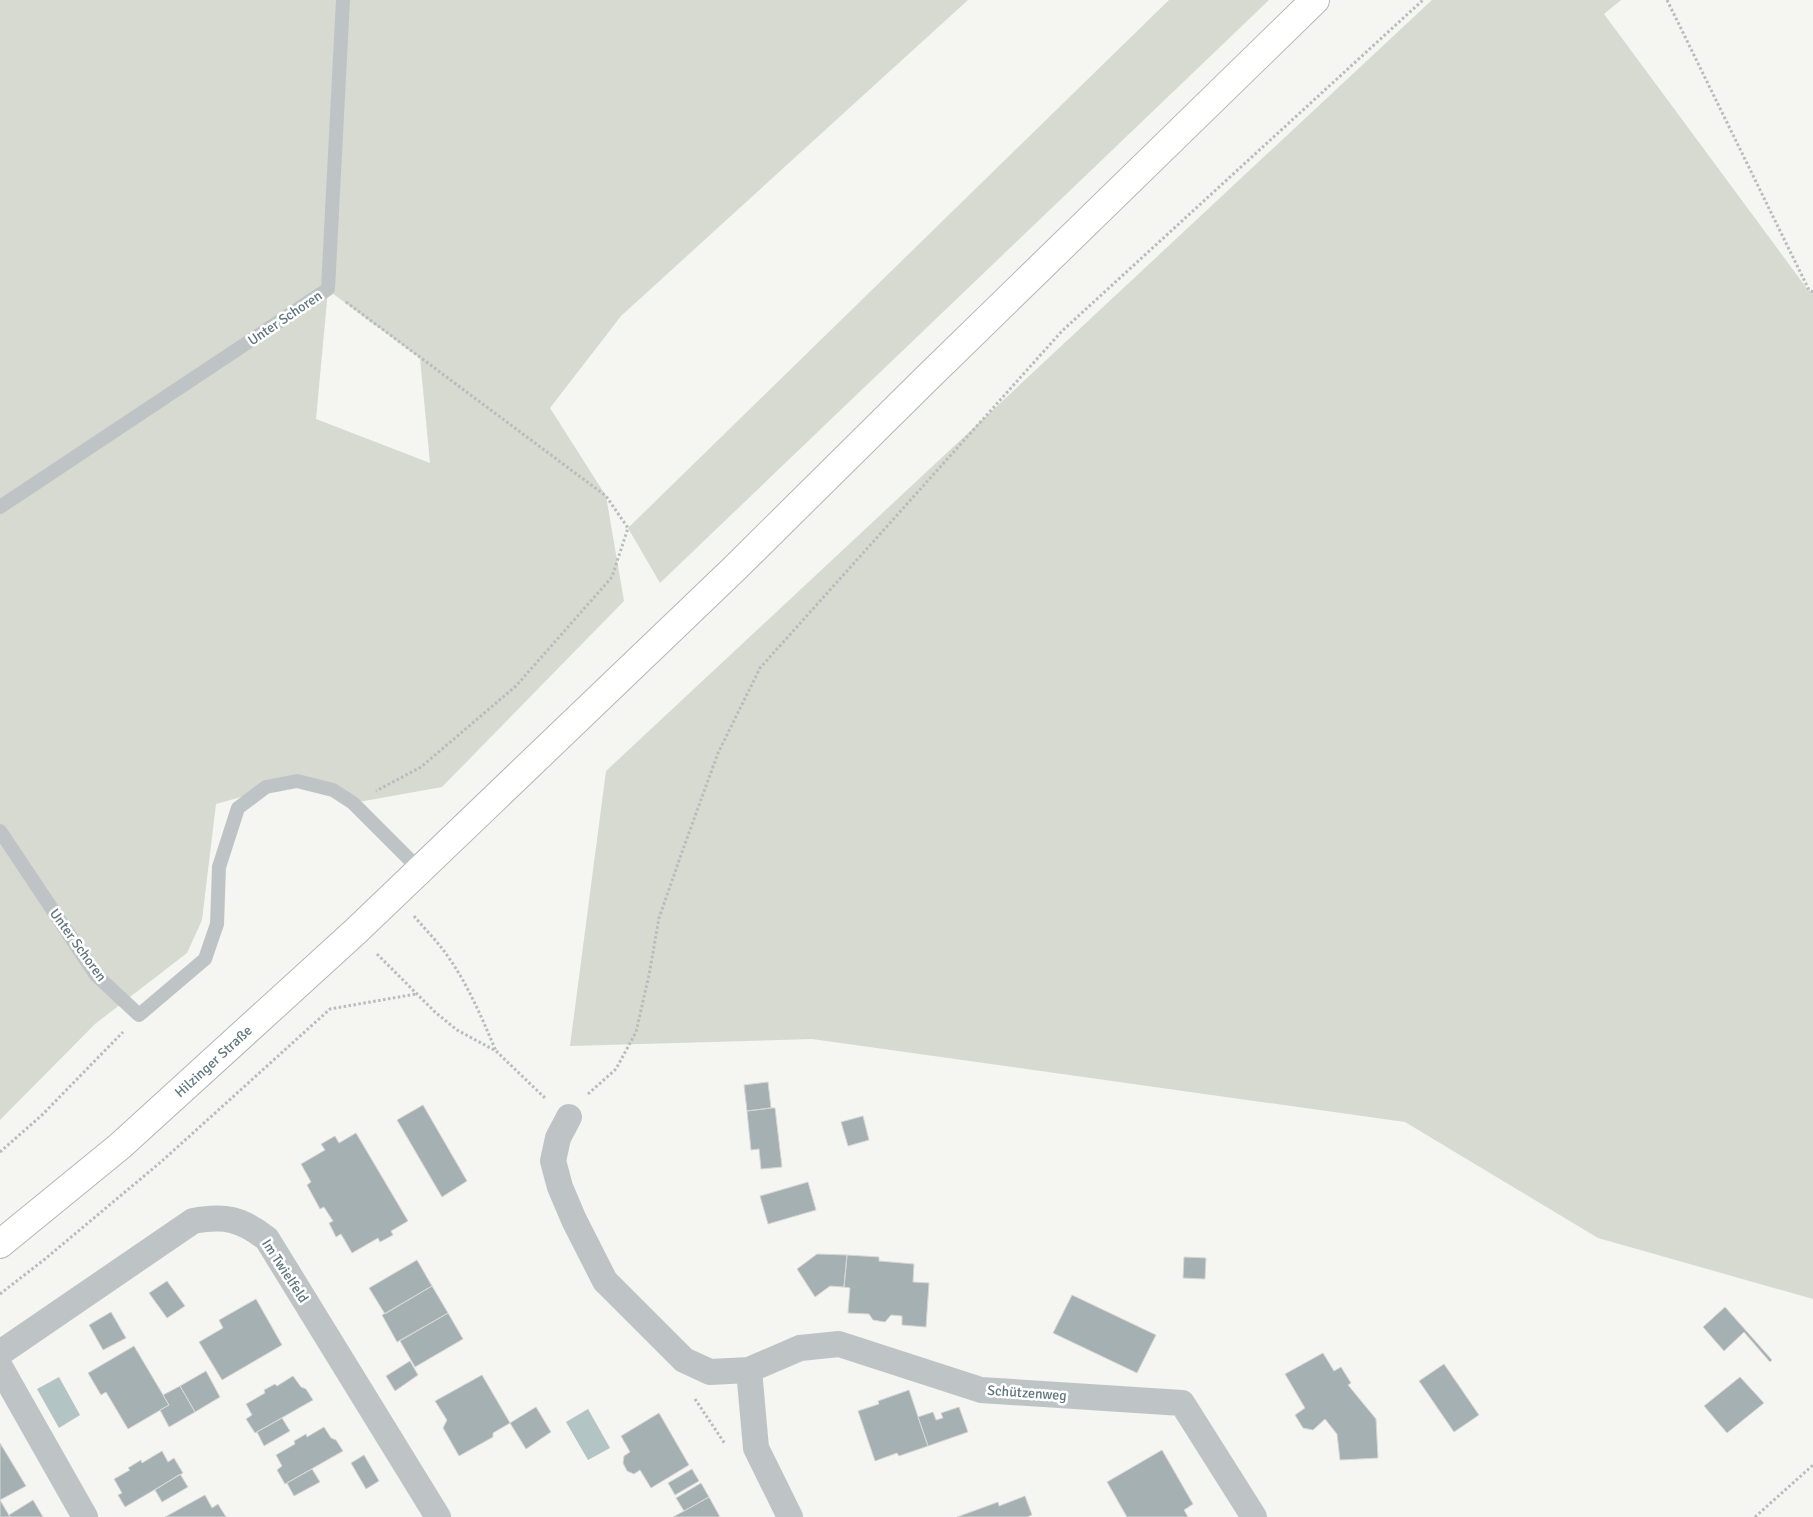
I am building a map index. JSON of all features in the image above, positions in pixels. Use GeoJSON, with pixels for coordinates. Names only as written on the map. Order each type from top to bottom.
{"type":"FeatureCollection","features":[{"type":"Feature","properties":{"kind":"main road","name":"Hilzinger Straße"},"geometry":{"type":"LineString","coordinates":[[0,1244],[120,1146],[356,931],[734,569],[947,358],[1315,0]]}},
{"type":"Feature","properties":{"kind":"street"},"geometry":{"type":"LineString","coordinates":[[568,1117],[558,1138],[553,1161],[560,1186],[574,1220],[605,1281],[684,1360],[710,1372],[749,1370],[756,1448],[790,1517]]}},
{"type":"Feature","properties":{"kind":"street","name":"Im Twielfeld"},"geometry":{"type":"LineString","coordinates":[[0,1353],[193,1221],[214,1217],[233,1220],[252,1227],[267,1239],[438,1517]]}},
{"type":"Feature","properties":{"kind":"street","name":"Schützenweg"},"geometry":{"type":"LineString","coordinates":[[749,1370],[800,1348],[839,1344],[981,1390],[1182,1403],[1254,1517]]}},
{"type":"Feature","properties":{"kind":"street"},"geometry":{"type":"LineString","coordinates":[[0,1367],[86,1517]]}},
{"type":"Feature","properties":{"kind":"lane","name":"Unter Schoren"},"geometry":{"type":"LineString","coordinates":[[0,507],[328,289],[343,0]]}},
{"type":"Feature","properties":{"kind":"lane"},"geometry":{"type":"LineString","coordinates":[[139,1015],[205,959],[217,924],[220,867],[238,808],[266,787],[297,781],[333,790],[353,803],[420,870]]}},
{"type":"Feature","properties":{"kind":"lane","name":"Unter Schoren"},"geometry":{"type":"LineString","coordinates":[[0,831],[96,975],[139,1015]]}},
{"type":"Feature","properties":{"kind":"path"},"geometry":{"type":"LineString","coordinates":[[356,931],[416,994],[457,1030],[496,1051],[531,1086],[568,1117],[589,1093],[616,1069],[636,1032],[659,918],[718,753],[760,668],[1062,331],[1423,0]]}},
{"type":"Feature","properties":{"kind":"path"},"geometry":{"type":"LineString","coordinates":[[1667,0],[1808,290],[1813,292]]}},
{"type":"Feature","properties":{"kind":"path"},"geometry":{"type":"LineString","coordinates":[[328,289],[606,496],[628,528],[612,577],[516,686],[422,767],[353,803]]}},
{"type":"Feature","properties":{"kind":"path"},"geometry":{"type":"LineString","coordinates":[[395,894],[444,951],[478,1008],[496,1051]]}},
{"type":"Feature","properties":{"kind":"path"},"geometry":{"type":"LineString","coordinates":[[0,1294],[45,1259],[162,1161],[330,1009],[416,994]]}},
{"type":"Feature","properties":{"kind":"path"},"geometry":{"type":"LineString","coordinates":[[0,1152],[42,1115],[139,1015]]}},
{"type":"Feature","properties":{"kind":"path"},"geometry":{"type":"LineString","coordinates":[[684,1360],[683,1382],[728,1450]]}},
{"type":"Feature","properties":{"kind":"path"},"geometry":{"type":"LineString","coordinates":[[1755,1517],[1813,1465]]}},
{"type":"Feature","properties":{"kind":"shaded area"},"geometry":{"type":"Polygon","coordinates":[[[0,0],[968,0],[621,316],[550,408],[606,496],[624,601],[442,787],[353,803],[297,781],[216,804],[202,920],[187,953],[95,1024],[0,1120],[0,0]],[[328,290],[316,419],[430,463],[420,358],[328,290]]]}},
{"type":"Feature","properties":{"kind":"shaded area"},"geometry":{"type":"Polygon","coordinates":[[[1169,0],[1269,0],[660,583],[628,528],[1169,0]]]}},
{"type":"Feature","properties":{"kind":"shaded area"},"geometry":{"type":"Polygon","coordinates":[[[1432,0],[1621,0],[1604,14],[1808,290],[1813,292],[1813,1299],[1598,1238],[1405,1122],[812,1039],[570,1046],[606,771],[1432,0]]]}},
{"type":"Feature","properties":{"kind":"shaded area"},"geometry":{"type":"Polygon","coordinates":[[[59,1377],[80,1415],[59,1428],[37,1389],[59,1377]]]}},
{"type":"Feature","properties":{"kind":"shaded area"},"geometry":{"type":"Polygon","coordinates":[[[588,1409],[610,1448],[588,1460],[566,1422],[588,1409]]]}},
{"type":"Feature","properties":{"kind":"building"},"geometry":{"type":"Polygon","coordinates":[[[768,1082],[771,1108],[747,1111],[744,1085],[768,1082]]]}},
{"type":"Feature","properties":{"kind":"building"},"geometry":{"type":"Polygon","coordinates":[[[423,1105],[467,1181],[442,1197],[397,1120],[423,1105]]]}},
{"type":"Feature","properties":{"kind":"building"},"geometry":{"type":"Polygon","coordinates":[[[775,1108],[782,1167],[761,1169],[759,1149],[751,1150],[747,1111],[775,1108]]]}},
{"type":"Feature","properties":{"kind":"building"},"geometry":{"type":"Polygon","coordinates":[[[863,1116],[869,1140],[848,1146],[841,1122],[863,1116]]]}},
{"type":"Feature","properties":{"kind":"building"},"geometry":{"type":"Polygon","coordinates":[[[356,1133],[408,1221],[391,1231],[393,1235],[380,1242],[378,1238],[352,1253],[341,1234],[336,1237],[329,1223],[333,1221],[324,1207],[320,1209],[307,1185],[311,1182],[301,1164],[325,1150],[321,1144],[335,1136],[339,1143],[356,1133]]]}},
{"type":"Feature","properties":{"kind":"building"},"geometry":{"type":"Polygon","coordinates":[[[808,1182],[816,1210],[768,1224],[760,1196],[808,1182]]]}},
{"type":"Feature","properties":{"kind":"building"},"geometry":{"type":"Polygon","coordinates":[[[817,1254],[847,1255],[844,1287],[830,1286],[815,1297],[797,1269],[817,1254]]]}},
{"type":"Feature","properties":{"kind":"building"},"geometry":{"type":"Polygon","coordinates":[[[847,1255],[879,1257],[879,1261],[914,1264],[913,1282],[929,1283],[926,1327],[902,1325],[902,1316],[891,1315],[885,1322],[873,1320],[869,1314],[848,1313],[850,1288],[844,1287],[847,1255]]]}},
{"type":"Feature","properties":{"kind":"building"},"geometry":{"type":"Polygon","coordinates":[[[1184,1257],[1206,1258],[1205,1279],[1183,1278],[1184,1257]]]}},
{"type":"Feature","properties":{"kind":"building"},"geometry":{"type":"Polygon","coordinates":[[[417,1260],[432,1286],[385,1314],[369,1288],[417,1260]]]}},
{"type":"Feature","properties":{"kind":"building"},"geometry":{"type":"Polygon","coordinates":[[[167,1281],[185,1306],[167,1318],[149,1293],[167,1281]]]}},
{"type":"Feature","properties":{"kind":"building"},"geometry":{"type":"Polygon","coordinates":[[[432,1286],[448,1313],[397,1342],[382,1315],[432,1286]]]}},
{"type":"Feature","properties":{"kind":"building"},"geometry":{"type":"Polygon","coordinates":[[[1072,1295],[1156,1335],[1137,1373],[1053,1333],[1072,1295]]]}},
{"type":"Feature","properties":{"kind":"building"},"geometry":{"type":"Polygon","coordinates":[[[256,1299],[282,1345],[222,1380],[199,1342],[223,1328],[219,1320],[256,1299]]]}},
{"type":"Feature","properties":{"kind":"building"},"geometry":{"type":"Polygon","coordinates":[[[1725,1307],[1772,1360],[1770,1362],[1744,1332],[1724,1351],[1703,1327],[1725,1307]]]}},
{"type":"Feature","properties":{"kind":"building"},"geometry":{"type":"Polygon","coordinates":[[[111,1312],[126,1338],[103,1350],[89,1325],[111,1312]]]}},
{"type":"Feature","properties":{"kind":"building"},"geometry":{"type":"Polygon","coordinates":[[[448,1313],[463,1339],[415,1367],[400,1341],[448,1313]]]}},
{"type":"Feature","properties":{"kind":"building"},"geometry":{"type":"Polygon","coordinates":[[[134,1346],[169,1405],[128,1429],[106,1392],[101,1395],[88,1373],[134,1346]]]}},
{"type":"Feature","properties":{"kind":"building"},"geometry":{"type":"Polygon","coordinates":[[[1323,1353],[1334,1371],[1341,1367],[1351,1383],[1348,1385],[1376,1419],[1378,1458],[1340,1460],[1337,1434],[1325,1419],[1313,1430],[1303,1428],[1295,1415],[1305,1408],[1285,1374],[1323,1353]]]}},
{"type":"Feature","properties":{"kind":"building"},"geometry":{"type":"Polygon","coordinates":[[[410,1361],[418,1375],[395,1391],[386,1376],[410,1361]]]}},
{"type":"Feature","properties":{"kind":"building"},"geometry":{"type":"Polygon","coordinates":[[[1444,1364],[1479,1415],[1454,1432],[1419,1381],[1444,1364]]]}},
{"type":"Feature","properties":{"kind":"building"},"geometry":{"type":"Polygon","coordinates":[[[206,1371],[220,1397],[195,1412],[180,1386],[206,1371]]]}},
{"type":"Feature","properties":{"kind":"building"},"geometry":{"type":"Polygon","coordinates":[[[482,1375],[510,1423],[493,1433],[493,1437],[459,1456],[443,1428],[447,1420],[435,1401],[482,1375]]]}},
{"type":"Feature","properties":{"kind":"building"},"geometry":{"type":"Polygon","coordinates":[[[293,1376],[301,1387],[306,1389],[313,1400],[255,1433],[246,1419],[252,1415],[246,1404],[265,1393],[264,1390],[275,1384],[277,1386],[293,1376]]]}},
{"type":"Feature","properties":{"kind":"building"},"geometry":{"type":"Polygon","coordinates":[[[1740,1377],[1764,1403],[1727,1433],[1704,1406],[1740,1377]]]}},
{"type":"Feature","properties":{"kind":"building"},"geometry":{"type":"Polygon","coordinates":[[[180,1386],[195,1412],[169,1427],[160,1410],[169,1405],[163,1395],[180,1386]]]}},
{"type":"Feature","properties":{"kind":"building"},"geometry":{"type":"Polygon","coordinates":[[[909,1390],[928,1446],[899,1456],[897,1453],[875,1461],[858,1411],[879,1404],[878,1401],[909,1390]]]}},
{"type":"Feature","properties":{"kind":"building"},"geometry":{"type":"Polygon","coordinates":[[[536,1407],[551,1432],[526,1449],[510,1423],[536,1407]]]}},
{"type":"Feature","properties":{"kind":"building"},"geometry":{"type":"Polygon","coordinates":[[[959,1407],[968,1432],[928,1446],[918,1417],[933,1412],[936,1420],[943,1418],[941,1413],[959,1407]]]}},
{"type":"Feature","properties":{"kind":"building"},"geometry":{"type":"Polygon","coordinates":[[[659,1413],[689,1465],[651,1488],[640,1470],[634,1474],[627,1471],[623,1463],[624,1456],[630,1452],[621,1436],[659,1413]]]}},
{"type":"Feature","properties":{"kind":"building"},"geometry":{"type":"Polygon","coordinates":[[[282,1418],[290,1431],[264,1446],[257,1432],[282,1418]]]}},
{"type":"Feature","properties":{"kind":"building"},"geometry":{"type":"Polygon","coordinates":[[[324,1427],[343,1451],[285,1484],[277,1470],[282,1466],[276,1455],[295,1444],[294,1441],[306,1434],[307,1437],[324,1427]]]}},
{"type":"Feature","properties":{"kind":"building"},"geometry":{"type":"Polygon","coordinates":[[[0,1443],[26,1486],[0,1500],[0,1443]]]}},
{"type":"Feature","properties":{"kind":"building"},"geometry":{"type":"Polygon","coordinates":[[[1162,1450],[1193,1504],[1184,1510],[1188,1517],[1127,1517],[1107,1482],[1162,1450]]]}},
{"type":"Feature","properties":{"kind":"building"},"geometry":{"type":"Polygon","coordinates":[[[162,1451],[168,1462],[174,1458],[183,1473],[125,1507],[118,1495],[122,1493],[114,1479],[130,1470],[128,1468],[141,1460],[142,1463],[162,1451]]]}},
{"type":"Feature","properties":{"kind":"building"},"geometry":{"type":"Polygon","coordinates":[[[364,1455],[379,1481],[366,1489],[351,1463],[364,1455]]]}},
{"type":"Feature","properties":{"kind":"building"},"geometry":{"type":"Polygon","coordinates":[[[312,1469],[320,1482],[294,1496],[287,1483],[312,1469]]]}},
{"type":"Feature","properties":{"kind":"building"},"geometry":{"type":"Polygon","coordinates":[[[692,1469],[699,1481],[675,1495],[668,1483],[692,1469]]]}},
{"type":"Feature","properties":{"kind":"building"},"geometry":{"type":"Polygon","coordinates":[[[180,1474],[188,1487],[162,1502],[155,1490],[180,1474]]]}},
{"type":"Feature","properties":{"kind":"building"},"geometry":{"type":"Polygon","coordinates":[[[701,1483],[709,1497],[684,1511],[676,1498],[701,1483]]]}},
{"type":"Feature","properties":{"kind":"building"},"geometry":{"type":"Polygon","coordinates":[[[205,1495],[212,1508],[218,1504],[226,1517],[165,1517],[205,1495]]]}},
{"type":"Feature","properties":{"kind":"building"},"geometry":{"type":"Polygon","coordinates":[[[1025,1496],[1032,1515],[1027,1517],[957,1517],[998,1502],[999,1506],[1025,1496]]]}},
{"type":"Feature","properties":{"kind":"building"},"geometry":{"type":"Polygon","coordinates":[[[709,1497],[720,1517],[673,1517],[684,1511],[709,1497]]]}},
{"type":"Feature","properties":{"kind":"building"},"geometry":{"type":"Polygon","coordinates":[[[0,1500],[10,1517],[0,1517],[0,1500]]]}},
{"type":"Feature","properties":{"kind":"building"},"geometry":{"type":"Polygon","coordinates":[[[33,1500],[43,1517],[10,1517],[9,1515],[33,1500]]]}}]}
